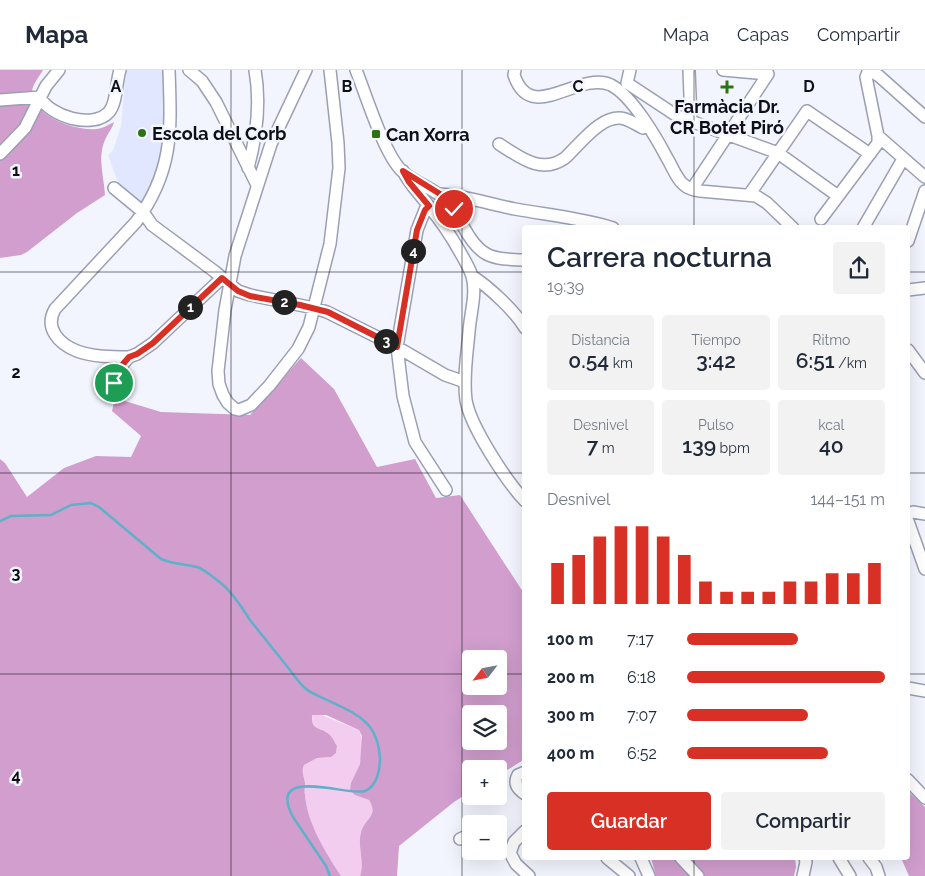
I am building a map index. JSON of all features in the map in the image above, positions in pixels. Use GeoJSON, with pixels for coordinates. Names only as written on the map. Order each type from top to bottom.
{"type":"FeatureCollection","features":[{"type":"Feature","properties":{"kind":"street"},"geometry":{"type":"LineString","coordinates":[[0,154],[25,128],[40,97],[59,70]]}},
{"type":"Feature","properties":{"kind":"street"},"geometry":{"type":"LineString","coordinates":[[40,97],[46,106],[69,118],[89,122],[95,120],[109,112],[114,103],[116,83],[120,70]]}},
{"type":"Feature","properties":{"kind":"street"},"geometry":{"type":"LineString","coordinates":[[170,70],[169,147],[159,182],[143,212],[55,309],[50,317],[50,323],[56,336],[76,350],[98,356],[129,357],[153,343],[225,281]]}},
{"type":"Feature","properties":{"kind":"street"},"geometry":{"type":"LineString","coordinates":[[189,70],[208,89],[257,186]]}},
{"type":"Feature","properties":{"kind":"street"},"geometry":{"type":"LineString","coordinates":[[248,168],[256,135],[258,117],[259,95],[255,70]]}},
{"type":"Feature","properties":{"kind":"street"},"geometry":{"type":"LineString","coordinates":[[306,70],[271,144],[235,256],[225,281],[218,371],[219,384],[228,403],[239,410],[250,405],[281,371],[298,349],[309,327],[330,244],[339,168],[330,70]]}},
{"type":"Feature","properties":{"kind":"street"},"geometry":{"type":"LineString","coordinates":[[356,70],[387,147],[409,182],[454,241],[472,276],[474,290],[465,382],[468,408],[481,436],[506,477],[522,498]]}},
{"type":"Feature","properties":{"kind":"street"},"geometry":{"type":"LineString","coordinates":[[630,70],[625,88],[681,182],[692,190],[749,195],[761,199],[790,225]]}},
{"type":"Feature","properties":{"kind":"street"},"geometry":{"type":"LineString","coordinates":[[689,70],[691,121]]}},
{"type":"Feature","properties":{"kind":"street"},"geometry":{"type":"LineString","coordinates":[[692,190],[768,74],[723,70]]}},
{"type":"Feature","properties":{"kind":"street"},"geometry":{"type":"LineString","coordinates":[[821,219],[878,143],[866,76],[868,72],[871,71],[879,76],[925,117]]}},
{"type":"Feature","properties":{"kind":"street"},"geometry":{"type":"LineString","coordinates":[[511,72],[524,93],[536,98],[546,96],[584,79],[625,88],[677,116],[778,153],[838,196]]}},
{"type":"Feature","properties":{"kind":"street"},"geometry":{"type":"LineString","coordinates":[[0,100],[40,97]]}},
{"type":"Feature","properties":{"kind":"street"},"geometry":{"type":"LineString","coordinates":[[749,195],[807,111],[870,154]]}},
{"type":"Feature","properties":{"kind":"street"},"geometry":{"type":"LineString","coordinates":[[499,144],[528,162],[536,165],[548,165],[560,162],[566,158],[596,128],[608,119],[620,118],[643,128],[648,126]]}},
{"type":"Feature","properties":{"kind":"street"},"geometry":{"type":"LineString","coordinates":[[878,136],[925,177]]}},
{"type":"Feature","properties":{"kind":"street"},"geometry":{"type":"LineString","coordinates":[[865,225],[904,159]]}},
{"type":"Feature","properties":{"kind":"street"},"geometry":{"type":"LineString","coordinates":[[403,171],[440,194],[454,209],[472,242],[478,249],[494,258],[522,260]]}},
{"type":"Feature","properties":{"kind":"street"},"geometry":{"type":"LineString","coordinates":[[114,188],[143,212],[152,225],[238,291],[250,296],[328,312],[397,347],[446,375],[465,382]]}},
{"type":"Feature","properties":{"kind":"street"},"geometry":{"type":"LineString","coordinates":[[910,235],[925,190]]}},
{"type":"Feature","properties":{"kind":"street"},"geometry":{"type":"LineString","coordinates":[[440,194],[603,225]]}},
{"type":"Feature","properties":{"kind":"street"},"geometry":{"type":"LineString","coordinates":[[454,209],[456,203],[463,198]]}},
{"type":"Feature","properties":{"kind":"street"},"geometry":{"type":"LineString","coordinates":[[429,206],[425,210],[417,230],[397,347],[397,358],[402,396],[415,442],[446,490]]}},
{"type":"Feature","properties":{"kind":"street"},"geometry":{"type":"LineString","coordinates":[[472,276],[479,280],[522,325]]}},
{"type":"Feature","properties":{"kind":"street"},"geometry":{"type":"LineString","coordinates":[[910,290],[925,288]]}},
{"type":"Feature","properties":{"kind":"street"},"geometry":{"type":"LineString","coordinates":[[910,353],[925,373]]}},
{"type":"Feature","properties":{"kind":"street"},"geometry":{"type":"LineString","coordinates":[[108,394],[123,364],[129,357]]}},
{"type":"Feature","properties":{"kind":"street"},"geometry":{"type":"LineString","coordinates":[[925,504],[913,515],[925,569]]}},
{"type":"Feature","properties":{"kind":"street"},"geometry":{"type":"LineString","coordinates":[[910,688],[925,691]]}},
{"type":"Feature","properties":{"kind":"street"},"geometry":{"type":"LineString","coordinates":[[522,773],[518,775],[516,783],[517,788],[522,792]]}},
{"type":"Feature","properties":{"kind":"street"},"geometry":{"type":"LineString","coordinates":[[910,782],[925,798]]}},
{"type":"Feature","properties":{"kind":"street"},"geometry":{"type":"LineString","coordinates":[[522,834],[514,842],[510,852],[516,864],[529,876]]}},
{"type":"Feature","properties":{"kind":"street"},"geometry":{"type":"LineString","coordinates":[[609,860],[629,876]]}},
{"type":"Feature","properties":{"kind":"street"},"geometry":{"type":"LineString","coordinates":[[642,860],[649,876]]}},
{"type":"Feature","properties":{"kind":"street"},"geometry":{"type":"LineString","coordinates":[[683,860],[698,876]]}},
{"type":"Feature","properties":{"kind":"street"},"geometry":{"type":"LineString","coordinates":[[804,876],[806,860]]}},
{"type":"Feature","properties":{"kind":"street"},"geometry":{"type":"LineString","coordinates":[[839,860],[850,876]]}},
{"type":"Feature","properties":{"kind":"street"},"geometry":{"type":"LineString","coordinates":[[871,860],[876,867],[879,876]]}},
{"type":"Feature","properties":{"kind":"shaded area"},"geometry":{"type":"Polygon","coordinates":[[[0,70],[43,70],[34,85],[32,94],[40,109],[58,121],[78,128],[88,129],[100,128],[114,122],[105,140],[101,154],[105,195],[77,213],[27,252],[21,255],[0,258],[0,70]]]}},
{"type":"Feature","properties":{"kind":"shaded area","name":"Escola del Corb"},"geometry":{"type":"Polygon","coordinates":[[[126,70],[164,70],[166,139],[156,176],[143,203],[140,204],[120,188],[108,155],[113,150],[121,126],[126,70]]]}},
{"type":"Feature","properties":{"kind":"shaded area"},"geometry":{"type":"Polygon","coordinates":[[[301,358],[334,389],[377,467],[415,459],[436,498],[460,495],[522,590],[522,761],[507,770],[507,760],[462,760],[462,797],[399,846],[397,876],[360,876],[362,865],[361,832],[373,810],[369,800],[355,795],[350,790],[351,783],[360,764],[362,736],[359,730],[326,715],[312,715],[313,724],[327,732],[337,746],[336,753],[331,757],[317,758],[303,767],[307,806],[313,827],[341,876],[0,876],[0,459],[5,463],[27,497],[64,468],[96,456],[131,457],[141,436],[112,411],[115,398],[161,412],[250,415],[301,358]]]}},
{"type":"Feature","properties":{"kind":"shaded area"},"geometry":{"type":"Polygon","coordinates":[[[319,714],[359,730],[361,735],[362,754],[354,777],[356,795],[369,800],[373,810],[361,832],[362,865],[360,876],[341,876],[313,827],[306,806],[304,765],[317,758],[331,757],[336,753],[337,746],[327,732],[315,726],[312,715],[319,714]]]}},
{"type":"Feature","properties":{"kind":"shaded area"},"geometry":{"type":"Polygon","coordinates":[[[910,793],[925,807],[925,876],[909,876],[902,860],[910,860],[910,793]]]}},
{"type":"Feature","properties":{"kind":"shaded area"},"geometry":{"type":"Polygon","coordinates":[[[652,860],[795,860],[796,867],[794,876],[656,876],[652,860]]]}},
{"type":"Feature","properties":{"kind":"waterway"},"geometry":{"type":"LineString","coordinates":[[0,521],[11,516],[51,515],[71,505],[91,503],[99,507],[161,559],[197,567],[222,584],[302,686],[312,693],[355,714],[370,727],[375,735],[380,759],[377,777],[369,789],[356,792],[312,786],[299,787],[290,791],[287,801],[293,817],[326,866],[330,876]]}},
{"type":"Feature","properties":{"kind":"place","name":"Farmàcia Dr. CR Botet Piró"},"geometry":{"type":"Point","coordinates":[727,87]}},
{"type":"Feature","properties":{"kind":"place","name":"Escola del Corb"},"geometry":{"type":"Point","coordinates":[142,133]}},
{"type":"Feature","properties":{"kind":"place","name":"Can Xorra"},"geometry":{"type":"Point","coordinates":[376,134]}},
{"type":"Feature","properties":{"kind":"route"},"geometry":{"type":"LineString","coordinates":[[114,383],[123,364],[129,357],[153,343],[222,278],[238,291],[250,296],[328,312],[397,347],[417,230],[425,210],[429,206],[409,182],[403,171],[440,194],[454,209]]}}]}
